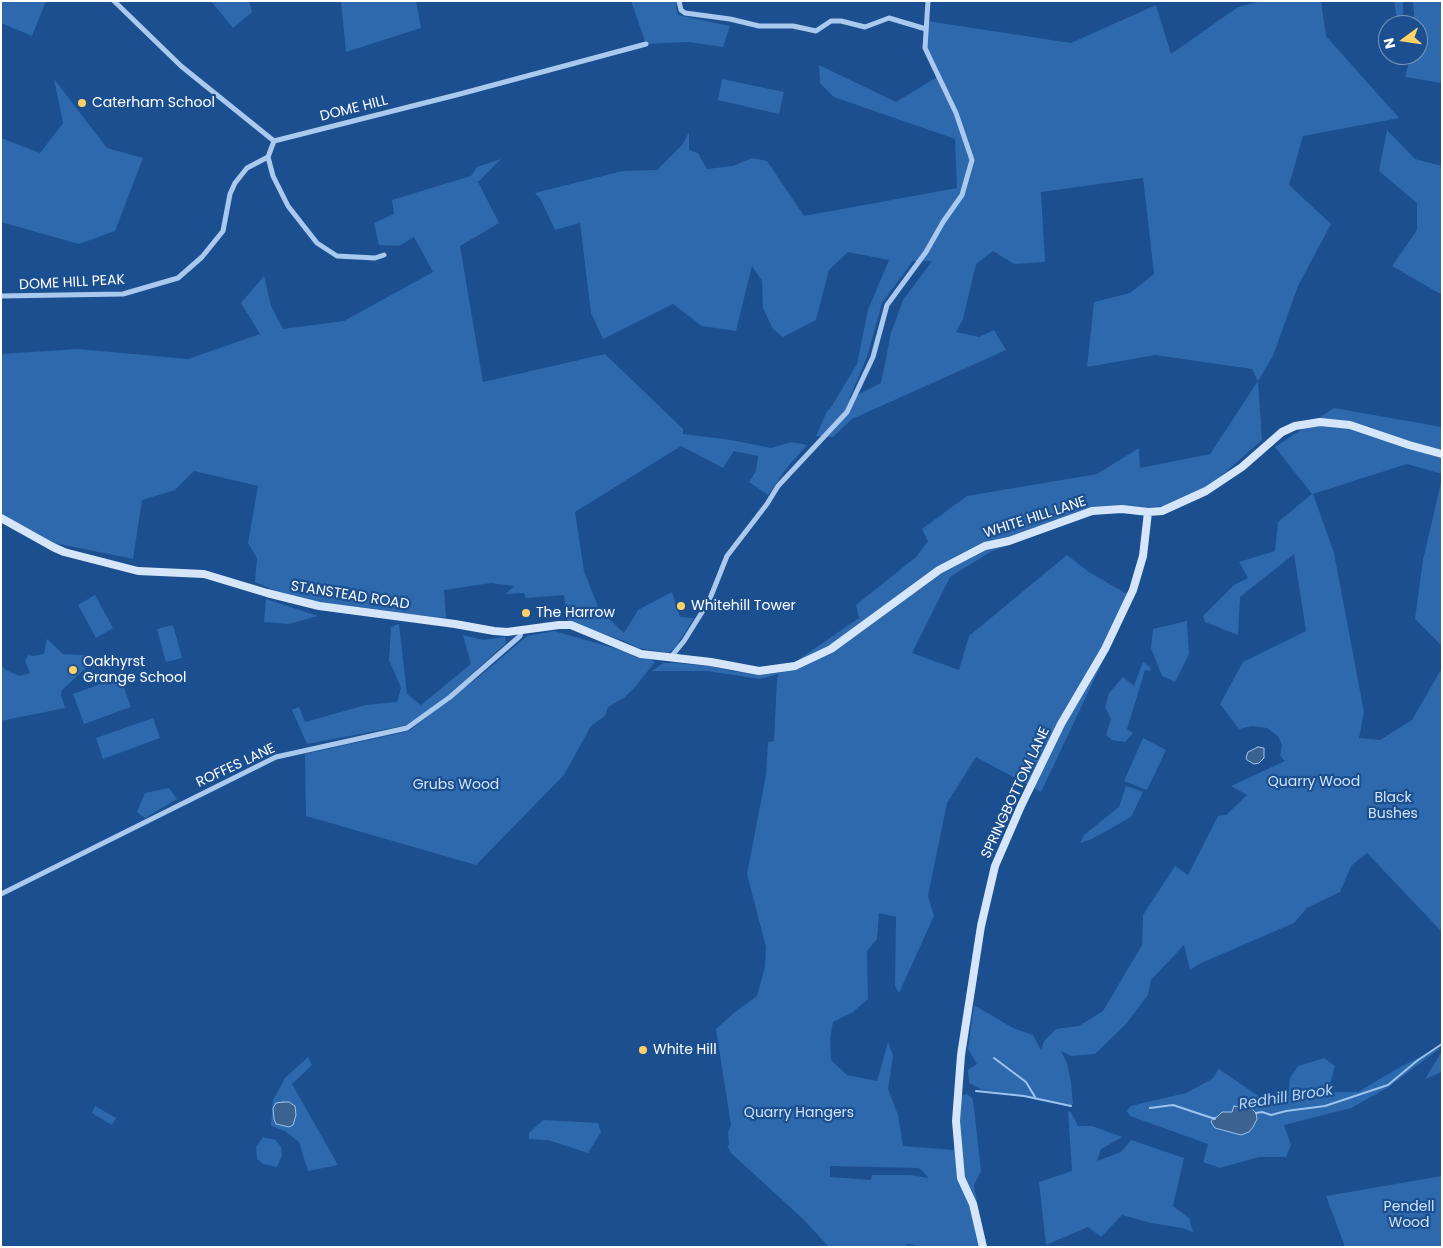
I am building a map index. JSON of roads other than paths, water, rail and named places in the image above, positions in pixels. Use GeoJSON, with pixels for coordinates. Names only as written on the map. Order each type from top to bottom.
{"type":"FeatureCollection","features":[{"type":"Feature","properties":{"kind":"street"},"geometry":{"type":"LineString","coordinates":[[114,1],[181,66],[274,141],[268,157],[273,176],[288,206],[317,243],[337,256],[375,258],[384,255]]}},
{"type":"Feature","properties":{"kind":"street"},"geometry":{"type":"LineString","coordinates":[[679,1],[681,10],[685,13],[730,18],[759,26],[793,26],[816,31],[831,21],[841,20],[865,27],[889,18],[926,28]]}},
{"type":"Feature","properties":{"kind":"street"},"geometry":{"type":"LineString","coordinates":[[671,657],[684,641],[709,601],[731,550],[778,486],[847,412],[873,357],[887,305],[926,252],[943,222],[962,195],[972,160],[956,113],[925,48],[928,1]]}},
{"type":"Feature","properties":{"kind":"street","name":"DOME HILL"},"geometry":{"type":"LineString","coordinates":[[274,141],[646,44]]}},
{"type":"Feature","properties":{"kind":"street","name":"DOME HILL PEAK"},"geometry":{"type":"LineString","coordinates":[[1,296],[123,294],[178,278],[202,257],[223,230],[230,194],[235,183],[247,168],[268,157]]}},
{"type":"Feature","properties":{"kind":"street","name":"WHITE HILL LANE"},"geometry":{"type":"LineString","coordinates":[[671,657],[759,671],[796,666],[831,650],[939,570],[985,546],[1009,541],[1092,511],[1162,511],[1206,491],[1242,467],[1282,432],[1295,426],[1320,422],[1350,425],[1442,454]]}},
{"type":"Feature","properties":{"kind":"street","name":"SPRINGBOTTOM LANE"},"geometry":{"type":"LineString","coordinates":[[983,1247],[973,1204],[961,1178],[956,1121],[961,1055],[981,926],[995,866],[1022,806],[1061,724],[1105,649],[1133,590],[1143,556],[1148,512]]}},
{"type":"Feature","properties":{"kind":"street","name":"STANSTEAD ROAD"},"geometry":{"type":"LineString","coordinates":[[1,518],[64,552],[138,571],[204,574],[319,606],[494,631],[507,632],[559,625],[571,626],[641,654],[671,657]]}},
{"type":"Feature","properties":{"kind":"street","name":"ROFFES LANE"},"geometry":{"type":"LineString","coordinates":[[1,894],[276,757],[408,728],[450,697],[520,636],[522,630]]}},
{"type":"Feature","properties":{"kind":"waterway","name":"Redhill Brook"},"geometry":{"type":"LineString","coordinates":[[1256,1113],[1262,1112],[1271,1115],[1325,1106],[1388,1085],[1418,1060],[1442,1044]]}},
{"type":"Feature","properties":{"kind":"waterway"},"geometry":{"type":"LineString","coordinates":[[994,1058],[1026,1082],[1035,1097]]}},
{"type":"Feature","properties":{"kind":"waterway"},"geometry":{"type":"LineString","coordinates":[[976,1091],[1024,1096],[1071,1106]]}},
{"type":"Feature","properties":{"kind":"waterway","name":"Redhill Brook"},"geometry":{"type":"LineString","coordinates":[[1150,1108],[1173,1105],[1215,1119]]}},
{"type":"Feature","properties":{"kind":"place","name":"Caterham School"},"geometry":{"type":"Point","coordinates":[82,103]}},
{"type":"Feature","properties":{"kind":"place","name":"Whitehill Tower"},"geometry":{"type":"Point","coordinates":[681,606]}},
{"type":"Feature","properties":{"kind":"place","name":"The Harrow"},"geometry":{"type":"Point","coordinates":[526,613]}},
{"type":"Feature","properties":{"kind":"place","name":"Oakhyrst Grange School"},"geometry":{"type":"Point","coordinates":[73,670]}},
{"type":"Feature","properties":{"kind":"place","name":"White Hill"},"geometry":{"type":"Point","coordinates":[643,1050]}},
{"type":"Feature","properties":{"kind":"park label","name":"Quarry Wood"},"geometry":{"type":"Point","coordinates":[1314,782]}},
{"type":"Feature","properties":{"kind":"park label","name":"Grubs Wood"},"geometry":{"type":"Point","coordinates":[456,785]}},
{"type":"Feature","properties":{"kind":"park label","name":"Black Bushes"},"geometry":{"type":"Point","coordinates":[1393,806]}},
{"type":"Feature","properties":{"kind":"park label","name":"Quarry Hangers"},"geometry":{"type":"Point","coordinates":[799,1113]}},
{"type":"Feature","properties":{"kind":"park label","name":"Pendell Wood"},"geometry":{"type":"Point","coordinates":[1409,1216]}}]}
